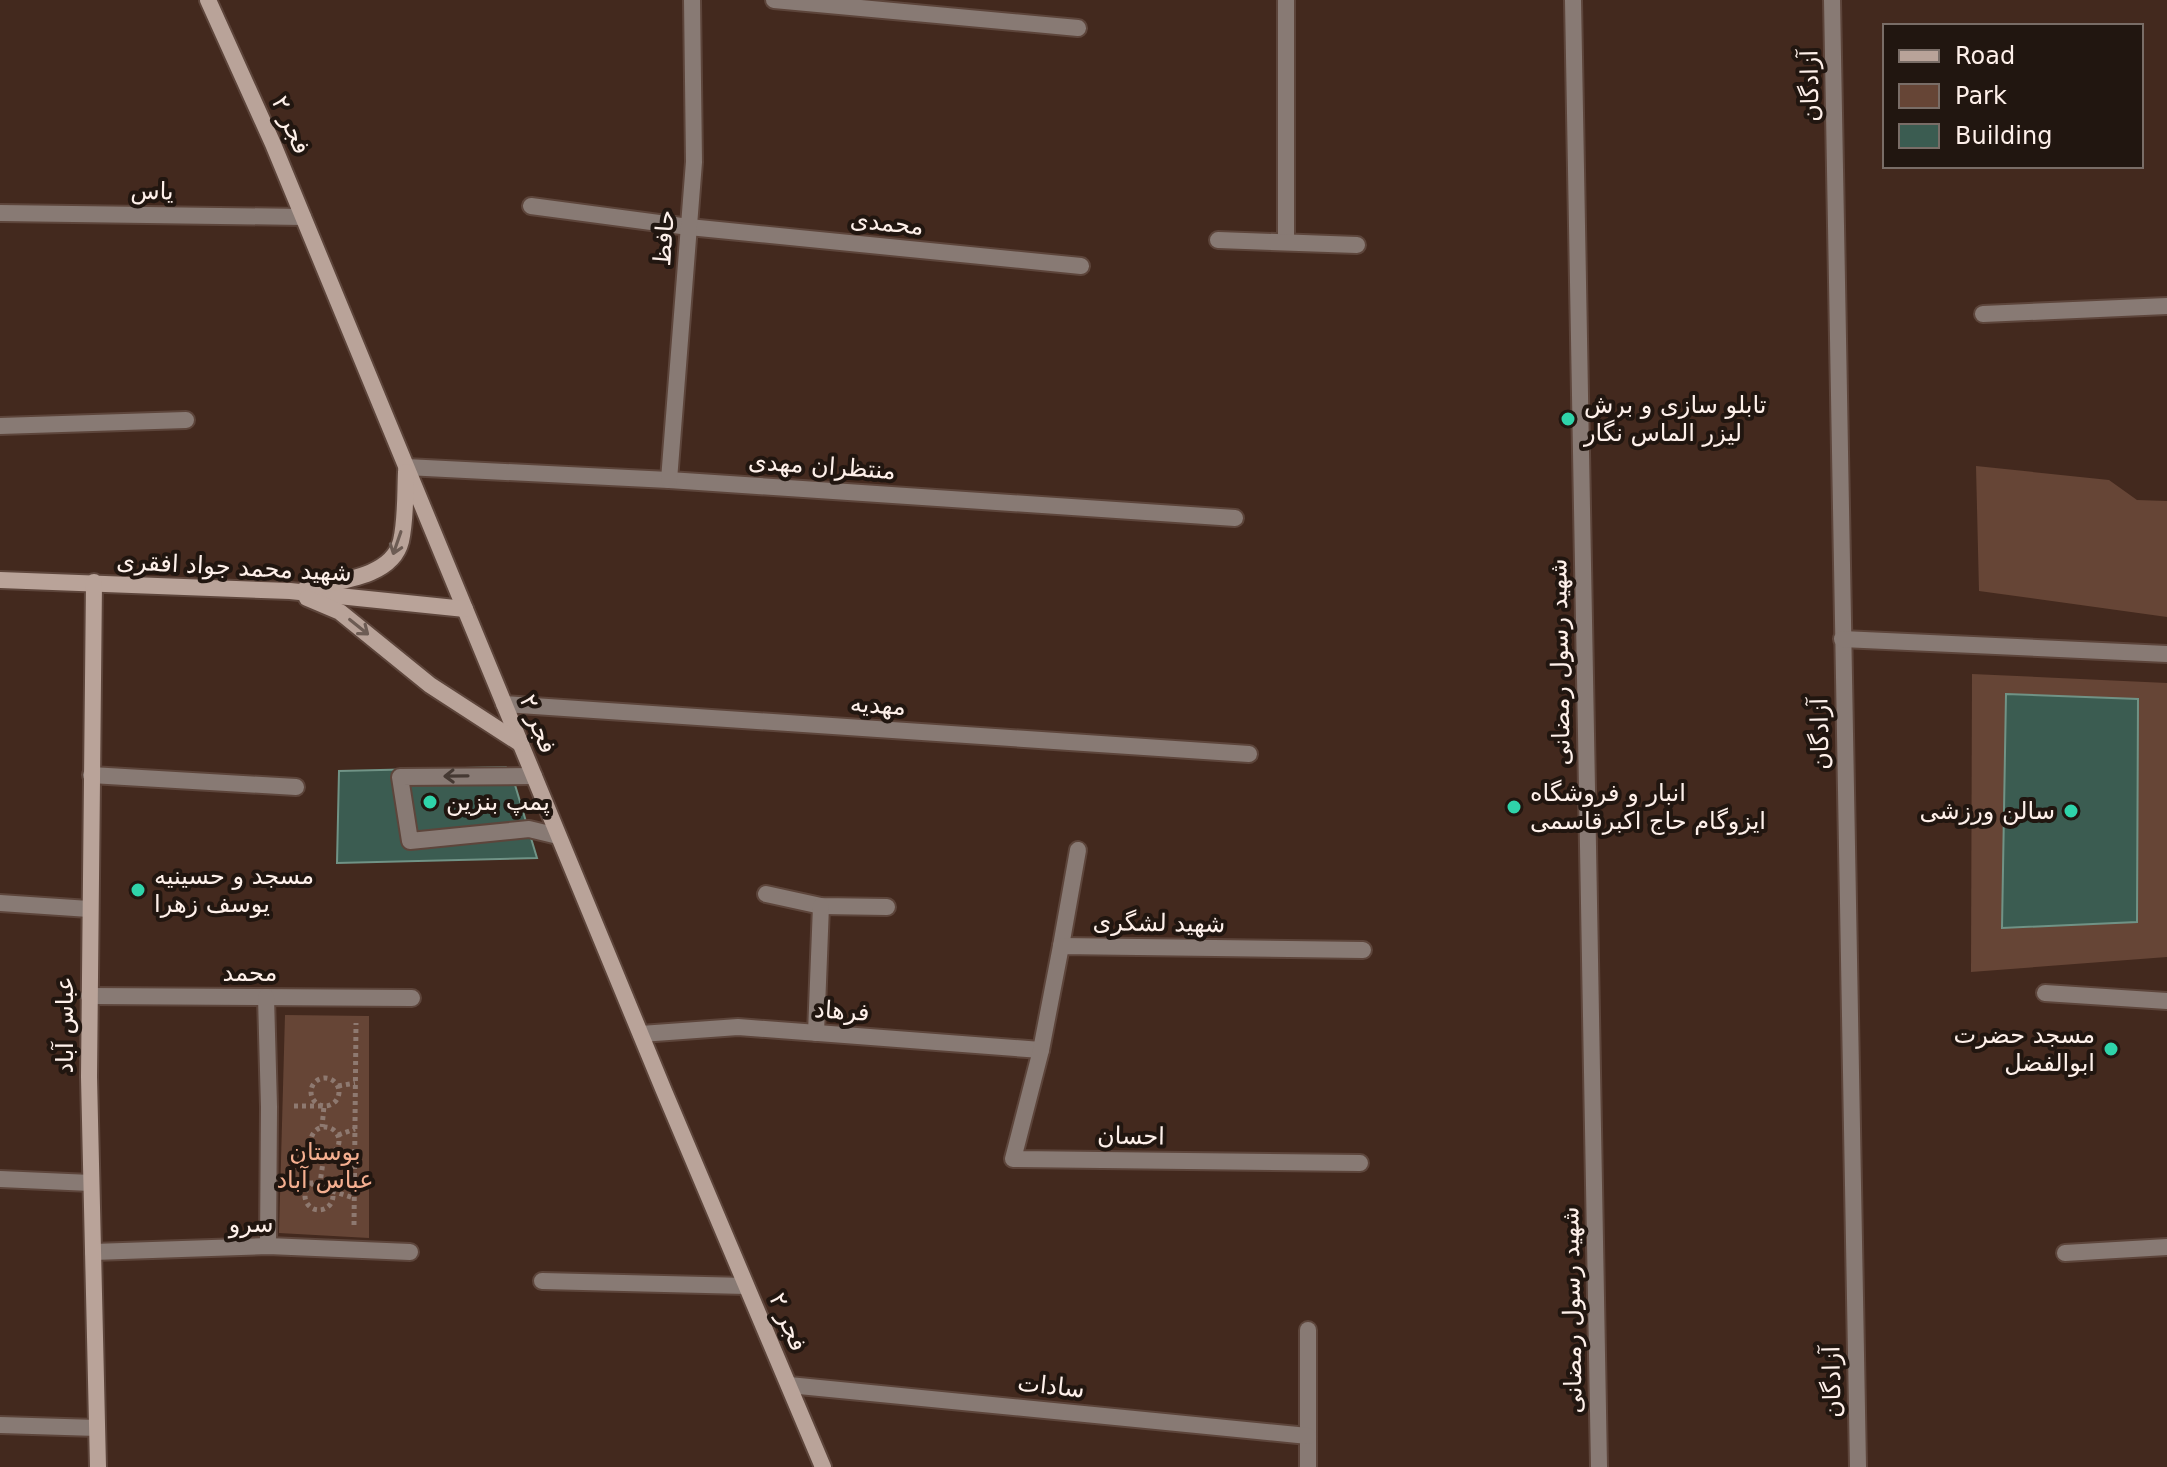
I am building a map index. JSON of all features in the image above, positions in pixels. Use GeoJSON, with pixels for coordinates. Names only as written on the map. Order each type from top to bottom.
{"type":"FeatureCollection","features":[{"type":"Feature","properties":{"kind":"street","name":"فجر ۲"},"geometry":{"type":"LineString","coordinates":[[208,0],[303,217],[823,1467]]}},
{"type":"Feature","properties":{"kind":"street","name":"حافظ"},"geometry":{"type":"LineString","coordinates":[[669,480],[694,162],[692,0]]}},
{"type":"Feature","properties":{"kind":"street"},"geometry":{"type":"LineString","coordinates":[[774,0],[1078,28]]}},
{"type":"Feature","properties":{"kind":"street"},"geometry":{"type":"LineString","coordinates":[[1286,0],[1286,242]]}},
{"type":"Feature","properties":{"kind":"street","name":"شهید رسول رمضانی"},"geometry":{"type":"LineString","coordinates":[[1573,0],[1599,1467]]}},
{"type":"Feature","properties":{"kind":"street","name":"آزادگان"},"geometry":{"type":"LineString","coordinates":[[1832,0],[1858,1467]]}},
{"type":"Feature","properties":{"kind":"street","name":"محمدی"},"geometry":{"type":"LineString","coordinates":[[531,206],[689,227],[1081,266]]}},
{"type":"Feature","properties":{"kind":"street","name":"یاس"},"geometry":{"type":"LineString","coordinates":[[0,213],[303,217]]}},
{"type":"Feature","properties":{"kind":"street"},"geometry":{"type":"LineString","coordinates":[[1218,240],[1357,245]]}},
{"type":"Feature","properties":{"kind":"street"},"geometry":{"type":"LineString","coordinates":[[1983,314],[2167,306]]}},
{"type":"Feature","properties":{"kind":"street"},"geometry":{"type":"LineString","coordinates":[[0,426],[186,420]]}},
{"type":"Feature","properties":{"kind":"street"},"geometry":{"type":"LineString","coordinates":[[290,591],[365,575],[390,561],[401,543],[406,467]]}},
{"type":"Feature","properties":{"kind":"street","name":"منتظران مهدی"},"geometry":{"type":"LineString","coordinates":[[406,467],[669,480],[1235,518]]}},
{"type":"Feature","properties":{"kind":"street","name":"شهید محمد جواد افقری"},"geometry":{"type":"LineString","coordinates":[[0,580],[290,591],[465,609]]}},
{"type":"Feature","properties":{"kind":"street","name":"عباس آباد"},"geometry":{"type":"LineString","coordinates":[[94,582],[89,996],[98,1467]]}},
{"type":"Feature","properties":{"kind":"street"},"geometry":{"type":"LineString","coordinates":[[290,591],[340,612],[430,685],[521,744]]}},
{"type":"Feature","properties":{"kind":"street"},"geometry":{"type":"LineString","coordinates":[[1842,639],[2167,654]]}},
{"type":"Feature","properties":{"kind":"street","name":"مهدیه"},"geometry":{"type":"LineString","coordinates":[[504,704],[1249,754]]}},
{"type":"Feature","properties":{"kind":"street"},"geometry":{"type":"LineString","coordinates":[[91,775],[296,787]]}},
{"type":"Feature","properties":{"kind":"street"},"geometry":{"type":"LineString","coordinates":[[534,776],[400,777],[410,841],[529,829],[558,836]]}},
{"type":"Feature","properties":{"kind":"street"},"geometry":{"type":"LineString","coordinates":[[1061,946],[1078,850]]}},
{"type":"Feature","properties":{"kind":"street"},"geometry":{"type":"LineString","coordinates":[[766,894],[821,906],[887,907]]}},
{"type":"Feature","properties":{"kind":"street"},"geometry":{"type":"LineString","coordinates":[[0,903],[89,909]]}},
{"type":"Feature","properties":{"kind":"street"},"geometry":{"type":"LineString","coordinates":[[816,1033],[821,906]]}},
{"type":"Feature","properties":{"kind":"street","name":"شهید لشگری"},"geometry":{"type":"LineString","coordinates":[[1041,1050],[1061,946],[1363,950]]}},
{"type":"Feature","properties":{"kind":"street"},"geometry":{"type":"LineString","coordinates":[[2045,993],[2167,1001]]}},
{"type":"Feature","properties":{"kind":"street","name":"محمد"},"geometry":{"type":"LineString","coordinates":[[89,996],[412,998]]}},
{"type":"Feature","properties":{"kind":"street"},"geometry":{"type":"LineString","coordinates":[[266,997],[268,1246]]}},
{"type":"Feature","properties":{"kind":"street","name":"فرهاد"},"geometry":{"type":"LineString","coordinates":[[641,1034],[738,1027],[1041,1050]]}},
{"type":"Feature","properties":{"kind":"street","name":"احسان"},"geometry":{"type":"LineString","coordinates":[[1041,1050],[1013,1159],[1360,1163]]}},
{"type":"Feature","properties":{"kind":"street"},"geometry":{"type":"LineString","coordinates":[[0,1179],[91,1183]]}},
{"type":"Feature","properties":{"kind":"street","name":"سرو"},"geometry":{"type":"LineString","coordinates":[[93,1252],[268,1246],[410,1252]]}},
{"type":"Feature","properties":{"kind":"street"},"geometry":{"type":"LineString","coordinates":[[2065,1253],[2167,1247]]}},
{"type":"Feature","properties":{"kind":"street"},"geometry":{"type":"LineString","coordinates":[[542,1281],[746,1286]]}},
{"type":"Feature","properties":{"kind":"street"},"geometry":{"type":"LineString","coordinates":[[1308,1330],[1308,1467]]}},
{"type":"Feature","properties":{"kind":"street","name":"سادات"},"geometry":{"type":"LineString","coordinates":[[789,1385],[1308,1436]]}},
{"type":"Feature","properties":{"kind":"street"},"geometry":{"type":"LineString","coordinates":[[0,1425],[97,1428]]}},
{"type":"Feature","properties":{"kind":"path"},"geometry":{"type":"LineString","coordinates":[[354,1250],[357,998]]}},
{"type":"Feature","properties":{"kind":"path"},"geometry":{"type":"LineString","coordinates":[[324,1106],[313,1099],[313,1086],[319,1080],[328,1079],[338,1086],[355,1083]]}},
{"type":"Feature","properties":{"kind":"path"},"geometry":{"type":"LineString","coordinates":[[324,1106],[337,1101],[338,1086]]}},
{"type":"Feature","properties":{"kind":"path"},"geometry":{"type":"LineString","coordinates":[[322,1127],[324,1106]]}},
{"type":"Feature","properties":{"kind":"path"},"geometry":{"type":"LineString","coordinates":[[324,1155],[313,1148],[311,1140],[314,1132],[322,1127],[338,1135]]}},
{"type":"Feature","properties":{"kind":"path"},"geometry":{"type":"LineString","coordinates":[[338,1135],[355,1129]]}},
{"type":"Feature","properties":{"kind":"path"},"geometry":{"type":"LineString","coordinates":[[324,1155],[336,1149],[338,1135]]}},
{"type":"Feature","properties":{"kind":"path"},"geometry":{"type":"LineString","coordinates":[[320,1183],[324,1155]]}},
{"type":"Feature","properties":{"kind":"path"},"geometry":{"type":"LineString","coordinates":[[331,1191],[332,1200],[327,1208],[314,1209],[305,1200],[306,1191],[311,1185],[320,1183],[331,1191],[354,1198]]}},
{"type":"Feature","properties":{"kind":"green space"},"geometry":{"type":"Polygon","coordinates":[[[1976,466],[2109,480],[2137,500],[2167,501],[2167,617],[1979,591],[1976,466]]]}},
{"type":"Feature","properties":{"kind":"green space"},"geometry":{"type":"Polygon","coordinates":[[[1972,674],[2167,683],[2167,957],[1971,972],[1972,674]]]}},
{"type":"Feature","properties":{"kind":"green space","name":"بوستان عباس آباد"},"geometry":{"type":"Polygon","coordinates":[[[285,1015],[369,1016],[369,1238],[279,1233],[285,1015]]]}},
{"type":"Feature","properties":{"kind":"building","name":"سالن ورزشی"},"geometry":{"type":"Polygon","coordinates":[[[2006,694],[2138,699],[2137,922],[2002,928],[2006,694]]]}},
{"type":"Feature","properties":{"kind":"building","name":"پمپ بنزین"},"geometry":{"type":"Polygon","coordinates":[[[506,767],[512,775],[537,858],[337,863],[339,771],[506,767]]]}},
{"type":"Feature","properties":{"kind":"place","name":"تابلو سازی و برش لیزر الماس نگار"},"geometry":{"type":"Point","coordinates":[1568,419]}},
{"type":"Feature","properties":{"kind":"place","name":"پمپ بنزین"},"geometry":{"type":"Point","coordinates":[430,802]}},
{"type":"Feature","properties":{"kind":"place","name":"انبار و فروشگاه ایزوگام حاج اکبرقاسمی"},"geometry":{"type":"Point","coordinates":[1514,807]}},
{"type":"Feature","properties":{"kind":"place","name":"سالن ورزشی"},"geometry":{"type":"Point","coordinates":[2071,811]}},
{"type":"Feature","properties":{"kind":"place","name":"مسجد و حسینیه یوسف زهرا"},"geometry":{"type":"Point","coordinates":[138,890]}},
{"type":"Feature","properties":{"kind":"place","name":"مسجد حضرت ابوالفضل"},"geometry":{"type":"Point","coordinates":[2111,1049]}}]}
